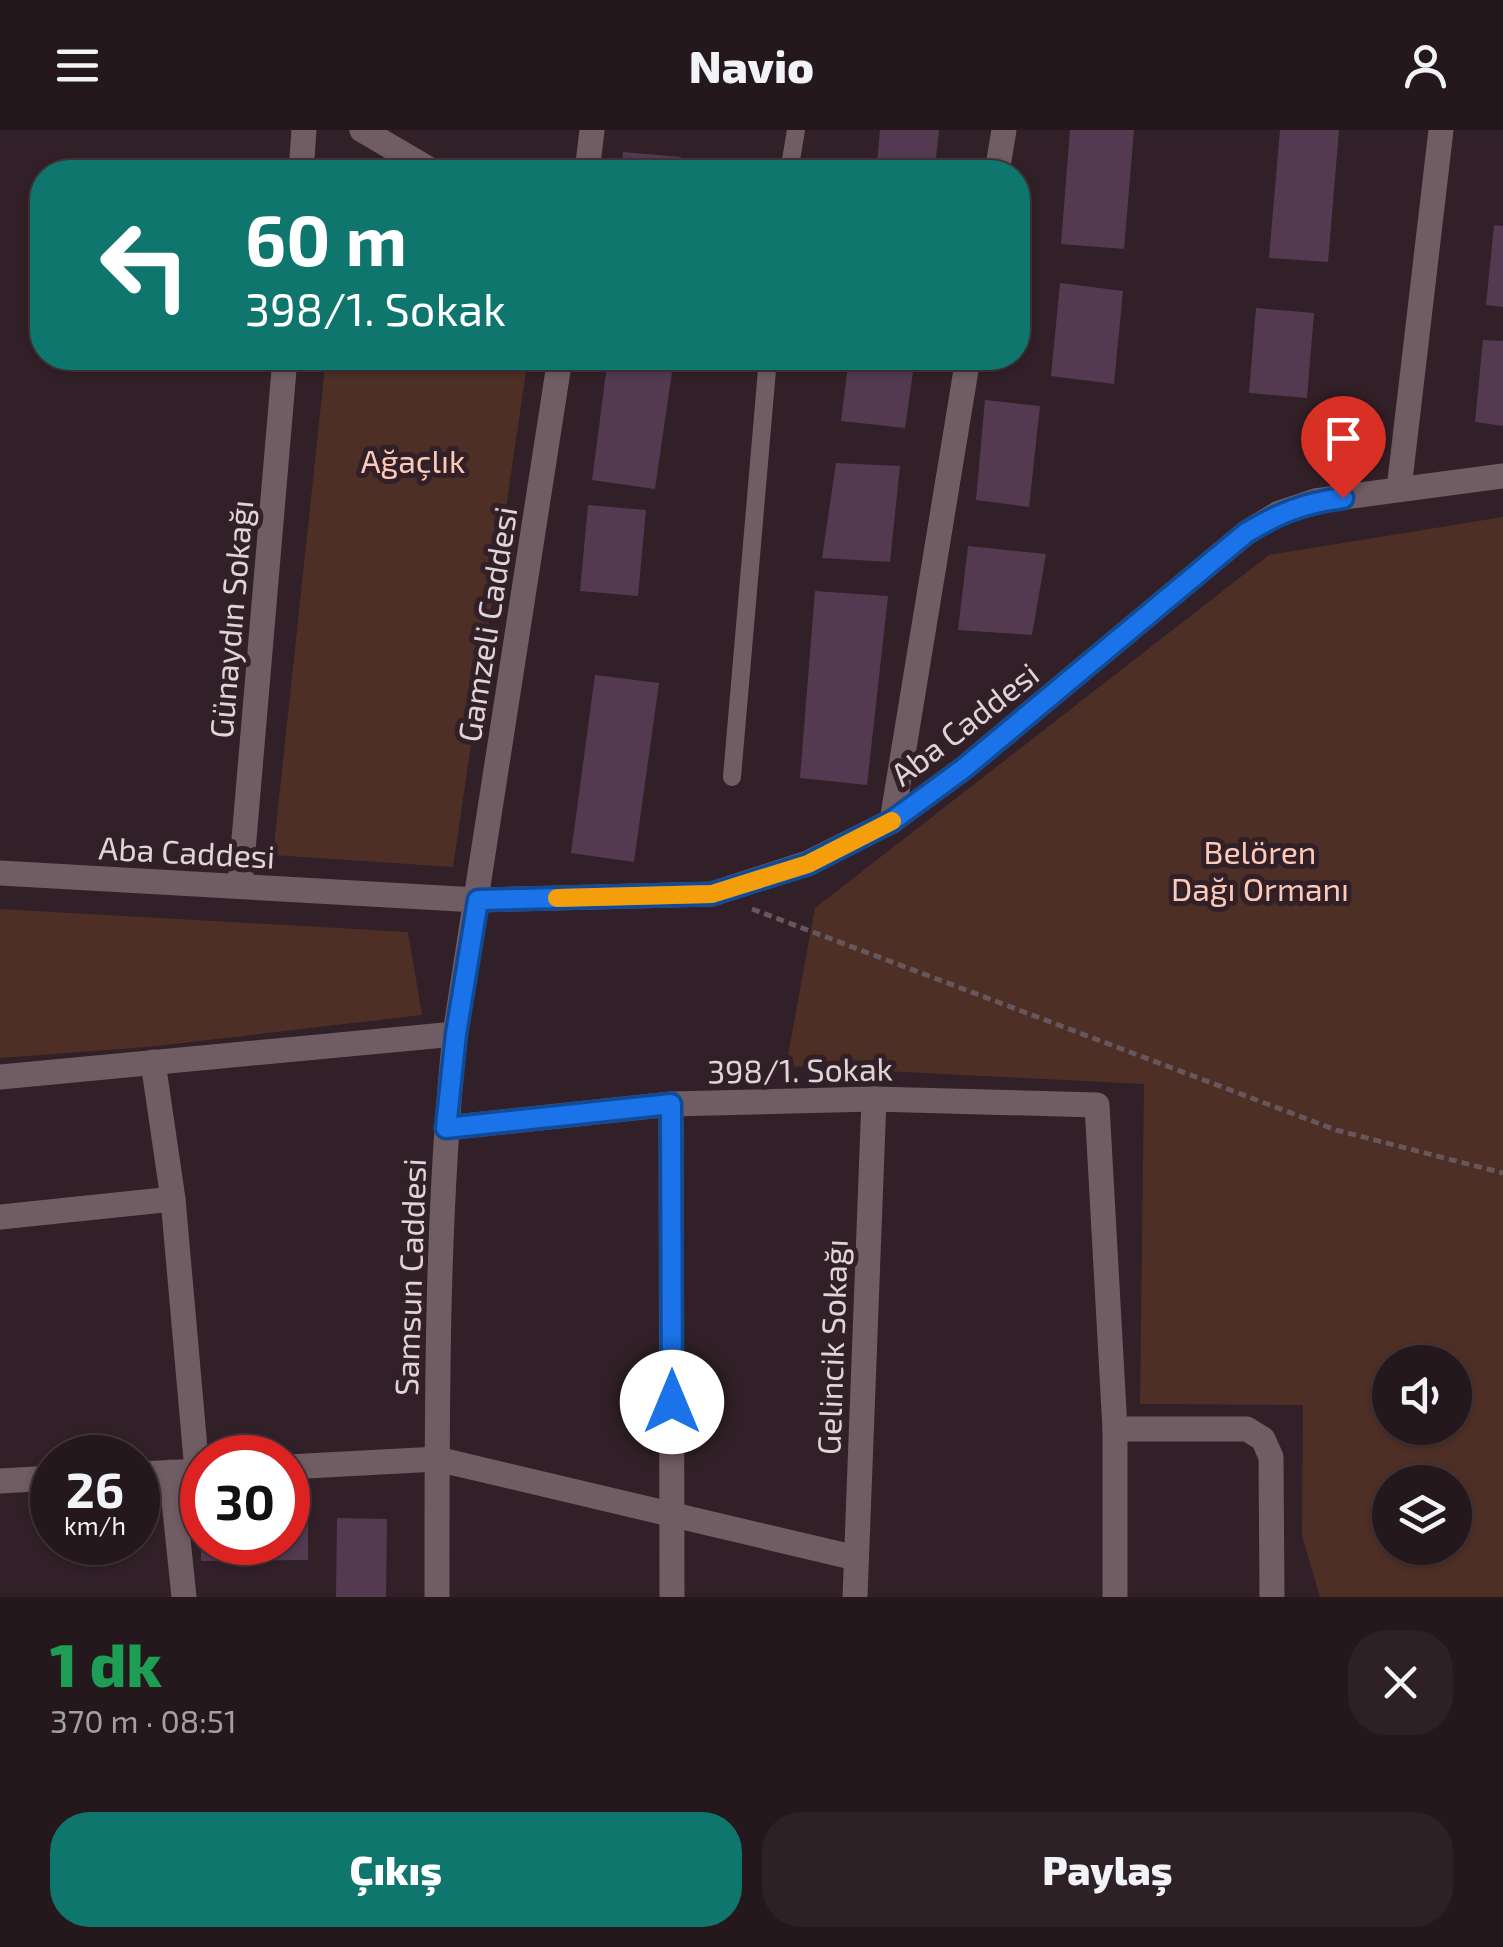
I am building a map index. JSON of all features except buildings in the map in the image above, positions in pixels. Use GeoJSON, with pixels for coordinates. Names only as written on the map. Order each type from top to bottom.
{"type":"FeatureCollection","features":[{"type":"Feature","properties":{"kind":"street"},"geometry":{"type":"LineString","coordinates":[[301,160],[304,130]]}},
{"type":"Feature","properties":{"kind":"street"},"geometry":{"type":"LineString","coordinates":[[362,130],[413,160]]}},
{"type":"Feature","properties":{"kind":"street"},"geometry":{"type":"LineString","coordinates":[[588,160],[592,130]]}},
{"type":"Feature","properties":{"kind":"street"},"geometry":{"type":"LineString","coordinates":[[999,160],[1004,130]]}},
{"type":"Feature","properties":{"kind":"street"},"geometry":{"type":"LineString","coordinates":[[1399,489],[1441,130]]}},
{"type":"Feature","properties":{"kind":"street","name":"Günaydın Sokağı"},"geometry":{"type":"LineString","coordinates":[[240,886],[284,370]]}},
{"type":"Feature","properties":{"kind":"street","name":"Gamzeli Caddesi"},"geometry":{"type":"LineString","coordinates":[[478,900],[558,370]]}},
{"type":"Feature","properties":{"kind":"street"},"geometry":{"type":"LineString","coordinates":[[892,821],[966,370]]}},
{"type":"Feature","properties":{"kind":"street","name":"Aba Caddesi"},"geometry":{"type":"LineString","coordinates":[[0,873],[478,900],[712,894],[808,864],[892,821],[963,769],[1246,533],[1279,513],[1314,502],[1503,476]]}},
{"type":"Feature","properties":{"kind":"street","name":"Samsun Caddesi"},"geometry":{"type":"LineString","coordinates":[[437,1597],[446,1128],[456,1034],[478,900]]}},
{"type":"Feature","properties":{"kind":"street"},"geometry":{"type":"LineString","coordinates":[[0,1077],[456,1034]]}},
{"type":"Feature","properties":{"kind":"street"},"geometry":{"type":"LineString","coordinates":[[153,1062],[173,1199],[196,1435]]}},
{"type":"Feature","properties":{"kind":"street","name":"398/1. Sokak"},"geometry":{"type":"LineString","coordinates":[[446,1128],[671,1104],[874,1099],[1097,1105],[1115,1429]]}},
{"type":"Feature","properties":{"kind":"street","name":"Gelincik Sokağı"},"geometry":{"type":"LineString","coordinates":[[855,1597],[874,1099]]}},
{"type":"Feature","properties":{"kind":"street"},"geometry":{"type":"LineString","coordinates":[[671,1104],[672,1597]]}},
{"type":"Feature","properties":{"kind":"street"},"geometry":{"type":"LineString","coordinates":[[0,1217],[173,1199]]}},
{"type":"Feature","properties":{"kind":"street"},"geometry":{"type":"LineString","coordinates":[[1115,1597],[1115,1429],[1247,1429],[1264,1439],[1271,1457],[1272,1597]]}},
{"type":"Feature","properties":{"kind":"street"},"geometry":{"type":"LineString","coordinates":[[310,1465],[437,1459],[856,1558]]}},
{"type":"Feature","properties":{"kind":"street"},"geometry":{"type":"LineString","coordinates":[[171,1472],[184,1597]]}},
{"type":"Feature","properties":{"kind":"street"},"geometry":{"type":"LineString","coordinates":[[160,1473],[180,1472]]}},
{"type":"Feature","properties":{"kind":"street"},"geometry":{"type":"LineString","coordinates":[[0,1481],[30,1479]]}},
{"type":"Feature","properties":{"kind":"lane"},"geometry":{"type":"LineString","coordinates":[[791,160],[796,130]]}},
{"type":"Feature","properties":{"kind":"lane"},"geometry":{"type":"LineString","coordinates":[[732,777],[767,370]]}},
{"type":"Feature","properties":{"kind":"path"},"geometry":{"type":"LineString","coordinates":[[712,894],[1336,1130],[1503,1173]]}},
{"type":"Feature","properties":{"kind":"green space","name":"Ağaçlık"},"geometry":{"type":"Polygon","coordinates":[[[325,370],[526,370],[453,867],[273,855],[325,370]]]}},
{"type":"Feature","properties":{"kind":"green space","name":"Belören Dağı Ormanı"},"geometry":{"type":"Polygon","coordinates":[[[1503,517],[1503,1597],[1320,1597],[1302,1535],[1303,1405],[1140,1404],[1144,1084],[786,1066],[815,908],[1269,555],[1503,517]]]}},
{"type":"Feature","properties":{"kind":"green space"},"geometry":{"type":"Polygon","coordinates":[[[0,909],[408,932],[422,1015],[148,1047],[0,1058],[0,909]]]}},
{"type":"Feature","properties":{"kind":"slow traffic"},"geometry":{"type":"LineString","coordinates":[[557,898],[712,894],[808,864],[892,821]]}},
{"type":"Feature","properties":{"kind":"route"},"geometry":{"type":"LineString","coordinates":[[672,1402],[671,1104],[446,1128],[456,1034],[478,900],[712,894],[808,864],[892,821],[963,769],[1246,533],[1279,513],[1343,498]]}}]}
